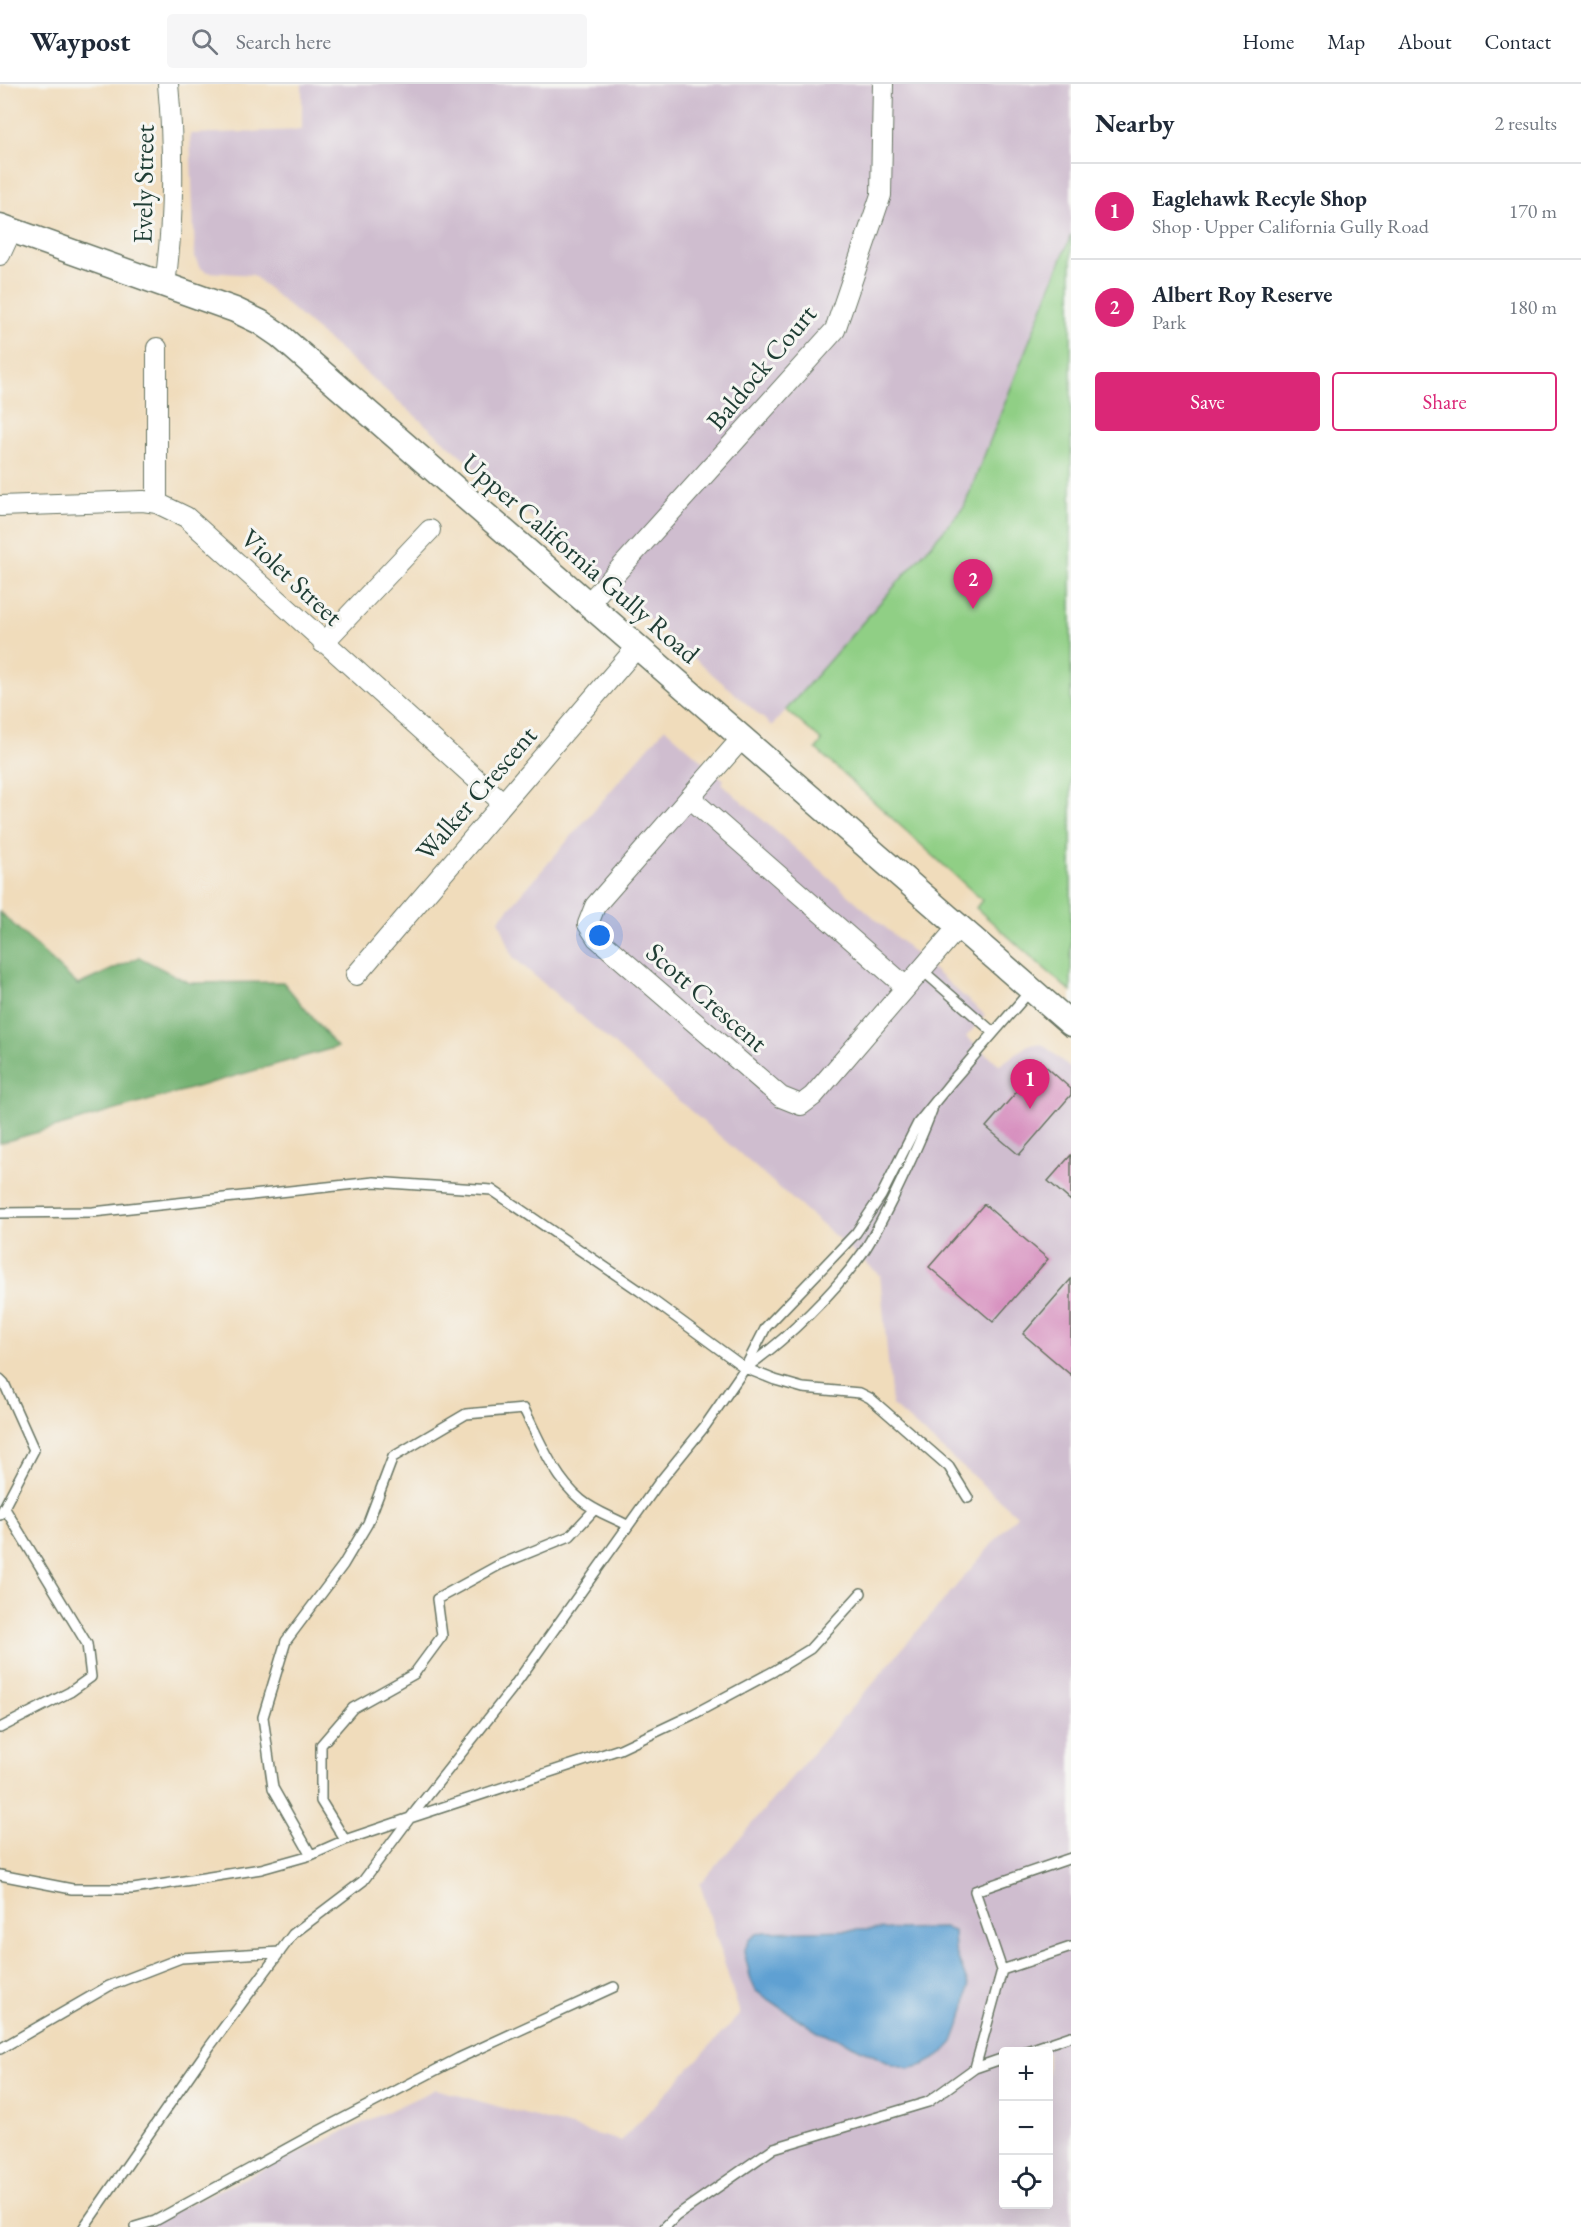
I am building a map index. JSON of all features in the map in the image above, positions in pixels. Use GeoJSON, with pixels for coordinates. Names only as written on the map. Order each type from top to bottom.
{"type":"FeatureCollection","features":[{"type":"Feature","properties":{"kind":"street","name":"Evely Street"},"geometry":{"type":"LineString","coordinates":[[165,284],[171,246],[171,114],[168,84]]}},
{"type":"Feature","properties":{"kind":"street","name":"Baldock Court"},"geometry":{"type":"LineString","coordinates":[[588,604],[835,330],[881,195],[883,84]]}},
{"type":"Feature","properties":{"kind":"street","name":"Upper California Gully Road"},"geometry":{"type":"LineString","coordinates":[[6,229],[235,310],[260,322],[279,335],[1071,1024]]}},
{"type":"Feature","properties":{"kind":"street"},"geometry":{"type":"LineString","coordinates":[[0,255],[6,229]]}},
{"type":"Feature","properties":{"kind":"street"},"geometry":{"type":"LineString","coordinates":[[157,348],[158,503]]}},
{"type":"Feature","properties":{"kind":"street","name":"Violet Street"},"geometry":{"type":"LineString","coordinates":[[0,506],[125,500],[158,503],[186,517],[503,803]]}},
{"type":"Feature","properties":{"kind":"street"},"geometry":{"type":"LineString","coordinates":[[323,643],[430,530]]}},
{"type":"Feature","properties":{"kind":"street","name":"Walker Crescent"},"geometry":{"type":"LineString","coordinates":[[356,975],[637,647]]}},
{"type":"Feature","properties":{"kind":"street","name":"Scott Crescent"},"geometry":{"type":"LineString","coordinates":[[742,738],[595,906],[588,924],[597,938],[781,1097],[795,1104],[801,1104],[813,1096],[959,926]]}},
{"type":"Feature","properties":{"kind":"street"},"geometry":{"type":"LineString","coordinates":[[690,798],[906,987]]}},
{"type":"Feature","properties":{"kind":"lane"},"geometry":{"type":"LineString","coordinates":[[922,970],[993,1032]]}},
{"type":"Feature","properties":{"kind":"lane"},"geometry":{"type":"LineString","coordinates":[[84,2227],[210,2046],[293,1934],[363,1881],[511,1690],[627,1525],[705,1426],[745,1368],[766,1328],[845,1247],[866,1221],[918,1123],[993,1032],[1032,989]]}},
{"type":"Feature","properties":{"kind":"lane"},"geometry":{"type":"LineString","coordinates":[[745,1368],[772,1349],[798,1324],[864,1250],[920,1143],[935,1103]]}},
{"type":"Feature","properties":{"kind":"lane"},"geometry":{"type":"LineString","coordinates":[[0,1213],[93,1212],[374,1182],[492,1190],[640,1291],[745,1368],[803,1388],[860,1394],[870,1398],[949,1467],[968,1498]]}},
{"type":"Feature","properties":{"kind":"lane"},"geometry":{"type":"LineString","coordinates":[[0,1379],[4,1383],[34,1450],[2,1511],[87,1644],[91,1677],[70,1692],[0,1728]]}},
{"type":"Feature","properties":{"kind":"lane"},"geometry":{"type":"LineString","coordinates":[[311,1855],[273,1788],[263,1717],[286,1641],[343,1565],[368,1523],[393,1457],[466,1414],[524,1409],[554,1467],[581,1500],[627,1525]]}},
{"type":"Feature","properties":{"kind":"lane"},"geometry":{"type":"LineString","coordinates":[[345,1840],[321,1802],[321,1745],[352,1708],[414,1674],[442,1636],[437,1599],[499,1565],[570,1536],[595,1509]]}},
{"type":"Feature","properties":{"kind":"lane"},"geometry":{"type":"LineString","coordinates":[[0,1875],[72,1888],[133,1889],[261,1869],[311,1855],[345,1840],[620,1749],[692,1715],[810,1649],[861,1593]]}},
{"type":"Feature","properties":{"kind":"lane"},"geometry":{"type":"LineString","coordinates":[[975,2068],[1002,1970],[975,1891],[1071,1858]]}},
{"type":"Feature","properties":{"kind":"lane"},"geometry":{"type":"LineString","coordinates":[[1002,1970],[1071,1947]]}},
{"type":"Feature","properties":{"kind":"lane"},"geometry":{"type":"LineString","coordinates":[[0,2049],[109,1986],[181,1958],[280,1952]]}},
{"type":"Feature","properties":{"kind":"lane"},"geometry":{"type":"LineString","coordinates":[[135,2227],[156,2221],[459,2058],[614,1987]]}},
{"type":"Feature","properties":{"kind":"lane"},"geometry":{"type":"LineString","coordinates":[[1039,2047],[1071,2036]]}},
{"type":"Feature","properties":{"kind":"lane"},"geometry":{"type":"LineString","coordinates":[[665,2227],[676,2216],[774,2148],[928,2102],[975,2068],[999,2060]]}},
{"type":"Feature","properties":{"kind":"shaded area"},"geometry":{"type":"Polygon","coordinates":[[[302,84],[1071,84],[1071,235],[964,507],[772,726],[253,275],[207,272],[199,267],[195,257],[190,134],[302,130],[302,84]]]}},
{"type":"Feature","properties":{"kind":"shaded area"},"geometry":{"type":"Polygon","coordinates":[[[665,728],[724,780],[722,784],[985,1015],[966,1037],[1000,1065],[1028,1045],[1036,1044],[1044,1045],[1071,1069],[1071,2227],[139,2227],[436,2089],[621,2141],[740,2014],[700,1884],[1017,1515],[892,1405],[880,1275],[513,957],[499,920],[665,728]]]}},
{"type":"Feature","properties":{"kind":"green space"},"geometry":{"type":"Polygon","coordinates":[[[1071,235],[1071,992],[976,908],[982,900],[816,749],[822,741],[786,710],[964,507],[1071,235]]]}},
{"type":"Feature","properties":{"kind":"green space"},"geometry":{"type":"Polygon","coordinates":[[[0,912],[78,985],[139,957],[189,983],[283,982],[337,1047],[0,1143],[0,912]]]}},
{"type":"Feature","properties":{"kind":"water"},"geometry":{"type":"Polygon","coordinates":[[[943,1928],[954,1931],[955,1950],[969,1987],[965,2009],[953,2042],[940,2056],[923,2065],[908,2069],[893,2065],[840,2039],[818,2032],[756,1991],[744,1951],[749,1940],[764,1932],[943,1928]]]}},
{"type":"Feature","properties":{"kind":"building"},"geometry":{"type":"Polygon","coordinates":[[[1042,1063],[1071,1089],[1071,1095],[1019,1155],[986,1127],[1042,1063]]]}},
{"type":"Feature","properties":{"kind":"building"},"geometry":{"type":"Polygon","coordinates":[[[1071,1155],[1071,1201],[1048,1181],[1071,1155]]]}},
{"type":"Feature","properties":{"kind":"building"},"geometry":{"type":"Polygon","coordinates":[[[984,1204],[1048,1259],[993,1322],[929,1267],[984,1204]]]}},
{"type":"Feature","properties":{"kind":"building"},"geometry":{"type":"Polygon","coordinates":[[[1071,1279],[1071,1375],[1023,1334],[1071,1279]]]}},
{"type":"Feature","properties":{"kind":"place","name":"Albert Roy Reserve"},"geometry":{"type":"Point","coordinates":[973,609]}},
{"type":"Feature","properties":{"kind":"place","name":"Eaglehawk Recyle Shop"},"geometry":{"type":"Point","coordinates":[1030,1109]}}]}
